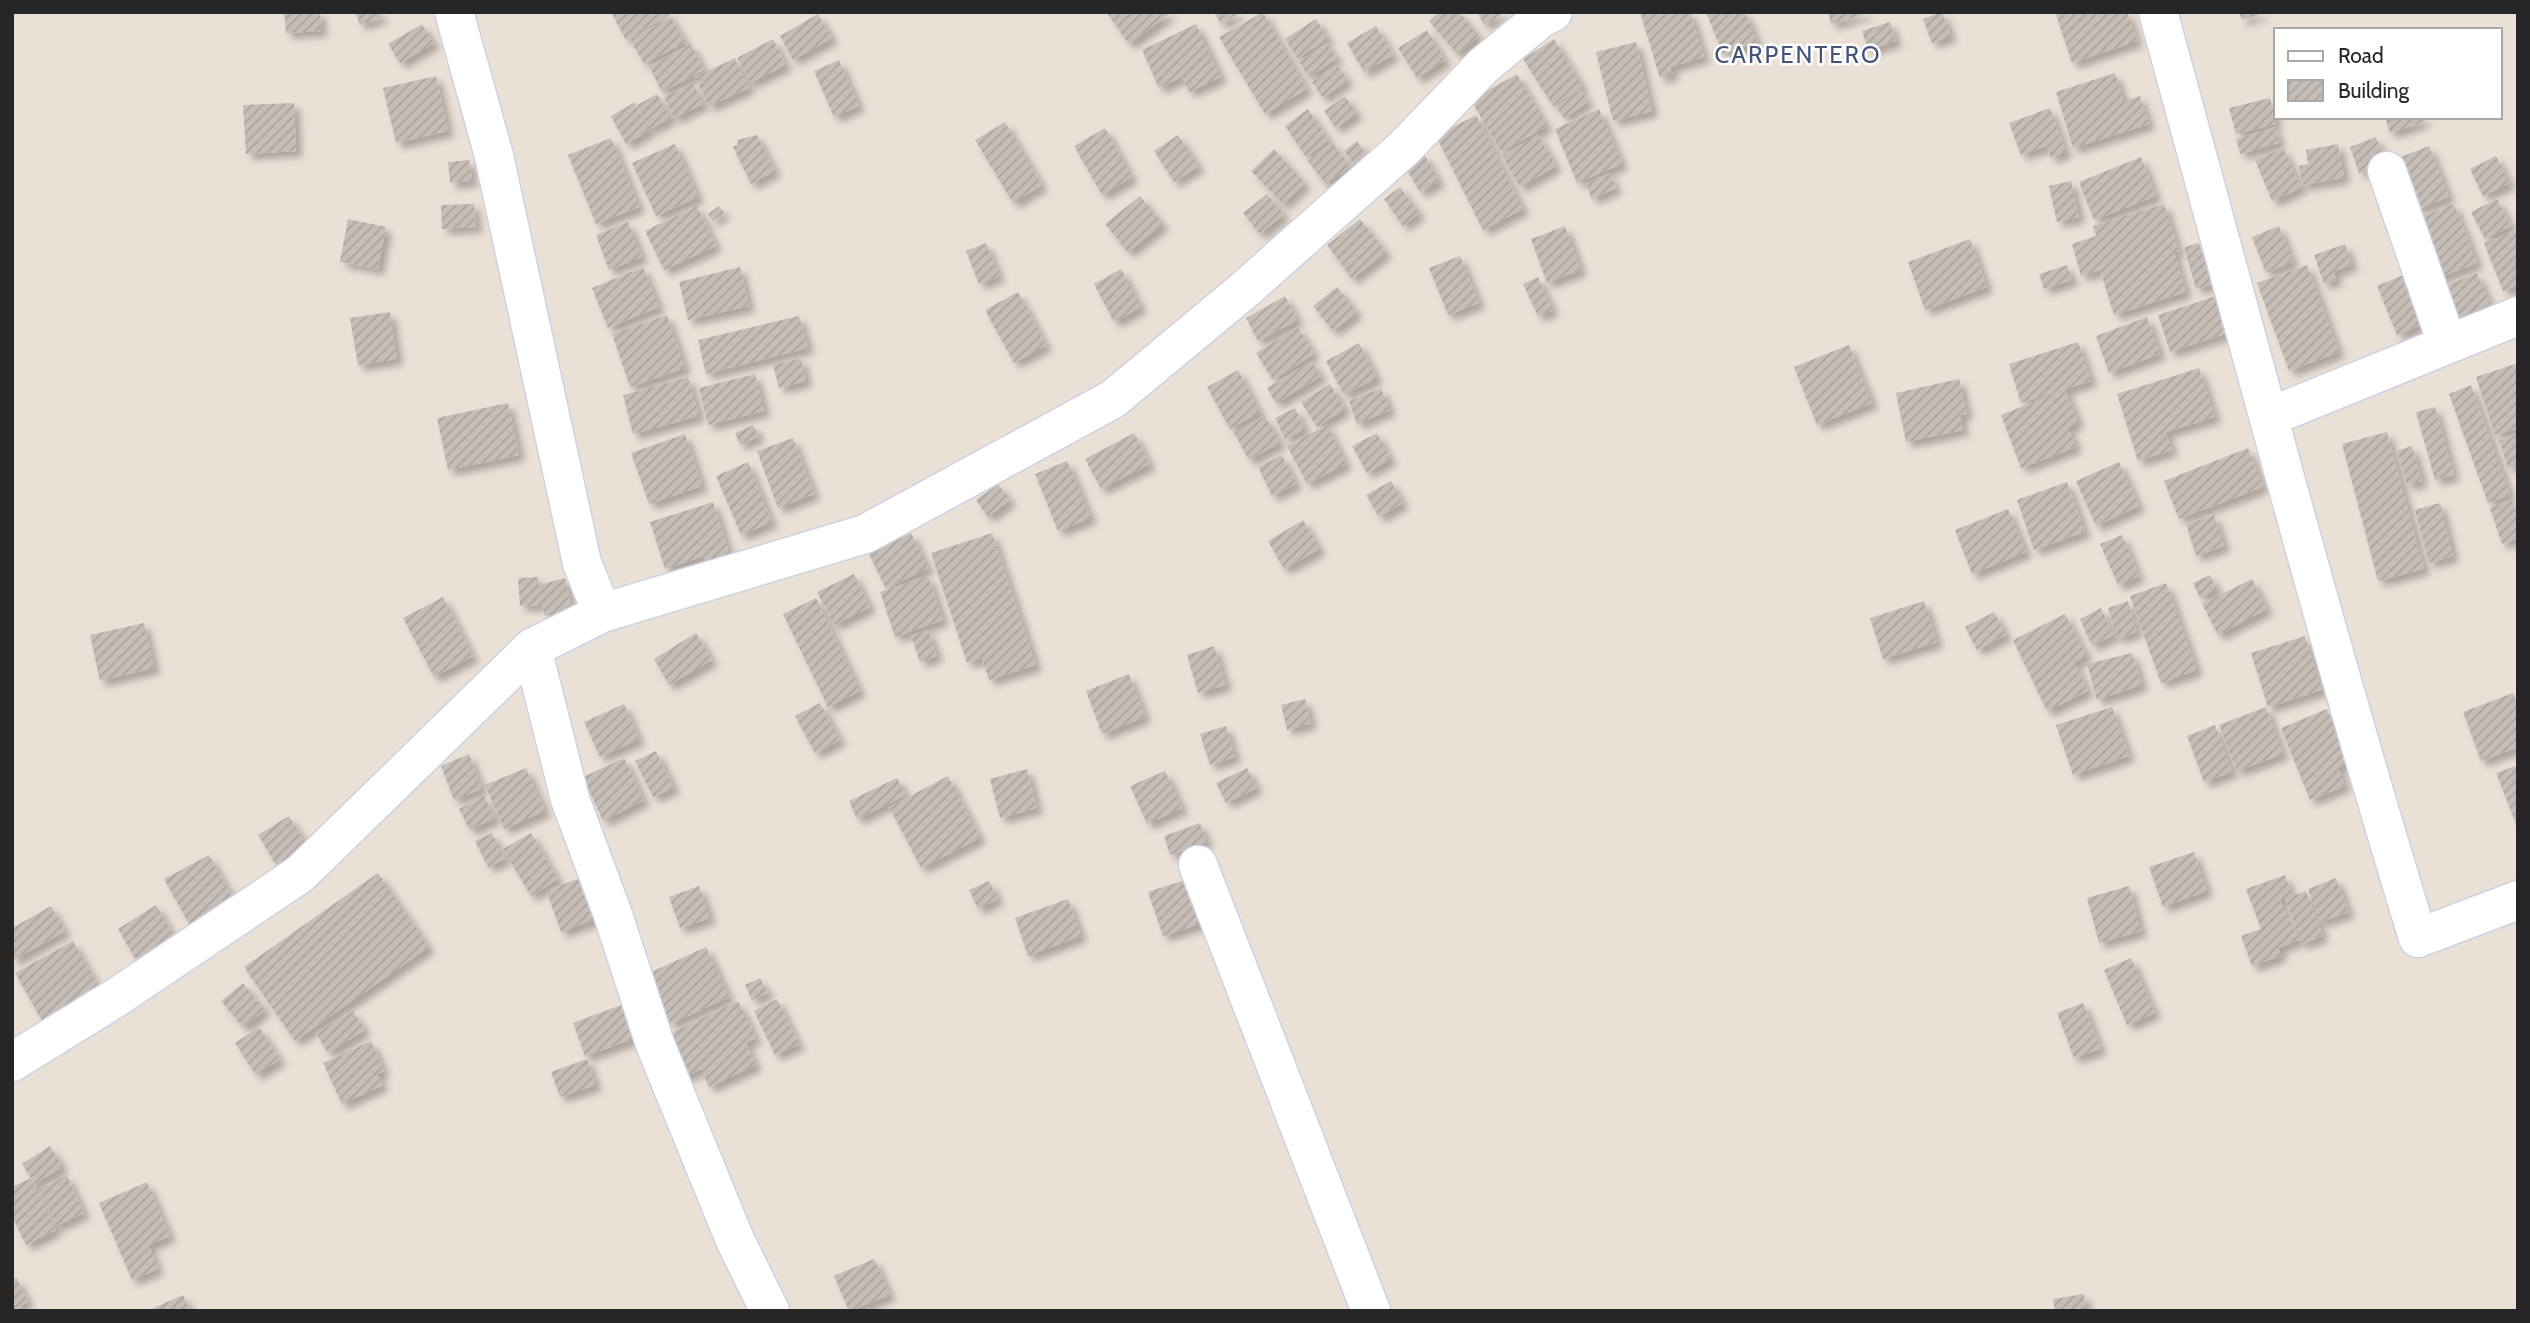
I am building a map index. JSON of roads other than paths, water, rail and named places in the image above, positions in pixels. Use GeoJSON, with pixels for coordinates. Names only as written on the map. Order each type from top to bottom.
{"type":"FeatureCollection","features":[{"type":"Feature","properties":{"kind":"street"},"geometry":{"type":"LineString","coordinates":[[454,12],[494,156],[582,563],[603,613]]}},
{"type":"Feature","properties":{"kind":"street"},"geometry":{"type":"LineString","coordinates":[[12,1062],[114,999],[300,874],[532,648],[603,613],[865,534],[1113,399],[1243,291],[1404,148],[1483,66],[1541,18],[1553,12]]}},
{"type":"Feature","properties":{"kind":"street"},"geometry":{"type":"LineString","coordinates":[[2158,12],[2381,815],[2418,938],[2518,900]]}},
{"type":"Feature","properties":{"kind":"street"},"geometry":{"type":"LineString","coordinates":[[2387,171],[2447,342]]}},
{"type":"Feature","properties":{"kind":"street"},"geometry":{"type":"LineString","coordinates":[[2269,416],[2447,342],[2518,316]]}},
{"type":"Feature","properties":{"kind":"street"},"geometry":{"type":"LineString","coordinates":[[532,648],[570,799],[612,912],[655,1044],[735,1240],[770,1311]]}},
{"type":"Feature","properties":{"kind":"street"},"geometry":{"type":"LineString","coordinates":[[1198,865],[1371,1311]]}},
{"type":"Feature","properties":{"kind":"district","name":"CARPENTERO"},"geometry":{"type":"Point","coordinates":[1798,54]}}]}
